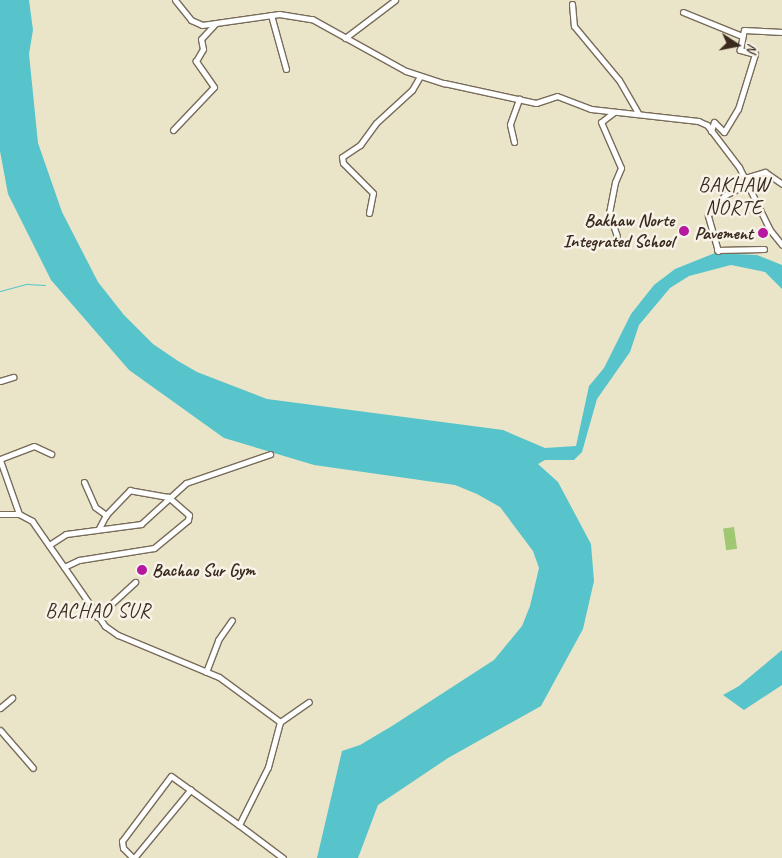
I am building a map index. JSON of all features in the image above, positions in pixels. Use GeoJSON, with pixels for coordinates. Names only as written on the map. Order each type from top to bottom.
{"type":"FeatureCollection","features":[{"type":"Feature","properties":{"kind":"street"},"geometry":{"type":"LineString","coordinates":[[175,0],[196,24],[216,24],[287,14],[312,19],[420,76],[519,99],[541,103],[557,96],[591,109],[698,121],[711,131],[746,181],[770,230],[782,246]]}},
{"type":"Feature","properties":{"kind":"street"},"geometry":{"type":"LineString","coordinates":[[345,38],[395,0]]}},
{"type":"Feature","properties":{"kind":"street"},"geometry":{"type":"LineString","coordinates":[[572,4],[574,26],[625,88],[639,114]]}},
{"type":"Feature","properties":{"kind":"street"},"geometry":{"type":"LineString","coordinates":[[683,12],[742,36]]}},
{"type":"Feature","properties":{"kind":"street"},"geometry":{"type":"LineString","coordinates":[[271,15],[286,69]]}},
{"type":"Feature","properties":{"kind":"street"},"geometry":{"type":"LineString","coordinates":[[173,130],[214,87],[196,61],[203,49],[202,39],[216,24]]}},
{"type":"Feature","properties":{"kind":"street"},"geometry":{"type":"LineString","coordinates":[[711,131],[714,122],[724,132],[738,109],[755,54],[740,50],[744,30],[782,32]]}},
{"type":"Feature","properties":{"kind":"street"},"geometry":{"type":"LineString","coordinates":[[369,213],[373,193],[343,162],[342,157],[360,145],[376,123],[412,90],[420,76]]}},
{"type":"Feature","properties":{"kind":"street"},"geometry":{"type":"LineString","coordinates":[[514,142],[510,124],[519,99]]}},
{"type":"Feature","properties":{"kind":"street"},"geometry":{"type":"LineString","coordinates":[[614,112],[601,122],[622,168],[609,207],[612,229],[617,236]]}},
{"type":"Feature","properties":{"kind":"street"},"geometry":{"type":"LineString","coordinates":[[764,249],[717,251],[708,215],[725,195],[746,181],[765,172],[782,184]]}},
{"type":"Feature","properties":{"kind":"street"},"geometry":{"type":"LineString","coordinates":[[0,381],[13,377]]}},
{"type":"Feature","properties":{"kind":"street"},"geometry":{"type":"LineString","coordinates":[[19,514],[0,460],[34,446],[51,454]]}},
{"type":"Feature","properties":{"kind":"street"},"geometry":{"type":"LineString","coordinates":[[49,544],[66,534],[99,528],[141,524],[168,497],[186,483],[270,454]]}},
{"type":"Feature","properties":{"kind":"street"},"geometry":{"type":"LineString","coordinates":[[84,482],[95,507],[106,515]]}},
{"type":"Feature","properties":{"kind":"street"},"geometry":{"type":"LineString","coordinates":[[64,567],[79,560],[154,548],[189,518],[168,497],[130,490],[106,515],[99,528]]}},
{"type":"Feature","properties":{"kind":"street"},"geometry":{"type":"LineString","coordinates":[[0,514],[19,514],[32,521],[97,617],[118,635],[219,677],[280,722]]}},
{"type":"Feature","properties":{"kind":"street"},"geometry":{"type":"LineString","coordinates":[[97,617],[135,582]]}},
{"type":"Feature","properties":{"kind":"street"},"geometry":{"type":"LineString","coordinates":[[206,672],[218,640],[232,620]]}},
{"type":"Feature","properties":{"kind":"street"},"geometry":{"type":"LineString","coordinates":[[0,708],[12,698]]}},
{"type":"Feature","properties":{"kind":"street"},"geometry":{"type":"LineString","coordinates":[[239,825],[268,767],[280,722],[309,702]]}},
{"type":"Feature","properties":{"kind":"street"},"geometry":{"type":"LineString","coordinates":[[0,730],[33,768]]}},
{"type":"Feature","properties":{"kind":"street"},"geometry":{"type":"LineString","coordinates":[[191,789],[133,858],[123,848],[122,841],[169,777],[174,776],[283,858]]}},
{"type":"Feature","properties":{"kind":"green space"},"geometry":{"type":"Polygon","coordinates":[[[734,527],[737,549],[726,550],[723,529],[734,527]]]}},
{"type":"Feature","properties":{"kind":"water"},"geometry":{"type":"Polygon","coordinates":[[[0,0],[29,0],[33,30],[29,54],[38,143],[62,212],[98,282],[124,315],[153,344],[197,372],[267,399],[503,430],[545,448],[576,446],[589,386],[604,368],[631,314],[654,285],[675,269],[715,253],[757,255],[782,265],[782,289],[765,272],[731,265],[689,276],[670,288],[639,325],[630,352],[597,399],[582,452],[574,460],[545,460],[538,464],[558,482],[591,544],[594,581],[583,629],[541,706],[448,758],[378,805],[358,858],[317,858],[342,751],[360,745],[392,726],[494,660],[522,626],[530,606],[539,568],[533,551],[500,507],[477,494],[455,485],[314,465],[224,438],[129,370],[51,280],[8,194],[0,151],[0,0]]]}},
{"type":"Feature","properties":{"kind":"water"},"geometry":{"type":"Polygon","coordinates":[[[782,650],[782,685],[744,710],[723,695],[739,686],[782,650]]]}},
{"type":"Feature","properties":{"kind":"waterway"},"geometry":{"type":"LineString","coordinates":[[0,291],[27,284],[45,285]]}},
{"type":"Feature","properties":{"kind":"place","name":"Bakhaw Norte Integrated School"},"geometry":{"type":"Point","coordinates":[684,231]}},
{"type":"Feature","properties":{"kind":"place","name":"Pavement"},"geometry":{"type":"Point","coordinates":[763,233]}},
{"type":"Feature","properties":{"kind":"place","name":"Bachao Sur Gym"},"geometry":{"type":"Point","coordinates":[142,570]}},
{"type":"Feature","properties":{"kind":"district","name":"BAKHAW NORTE"},"geometry":{"type":"Point","coordinates":[734,196]}},
{"type":"Feature","properties":{"kind":"district","name":"BACHAO SUR"},"geometry":{"type":"Point","coordinates":[98,610]}}]}
